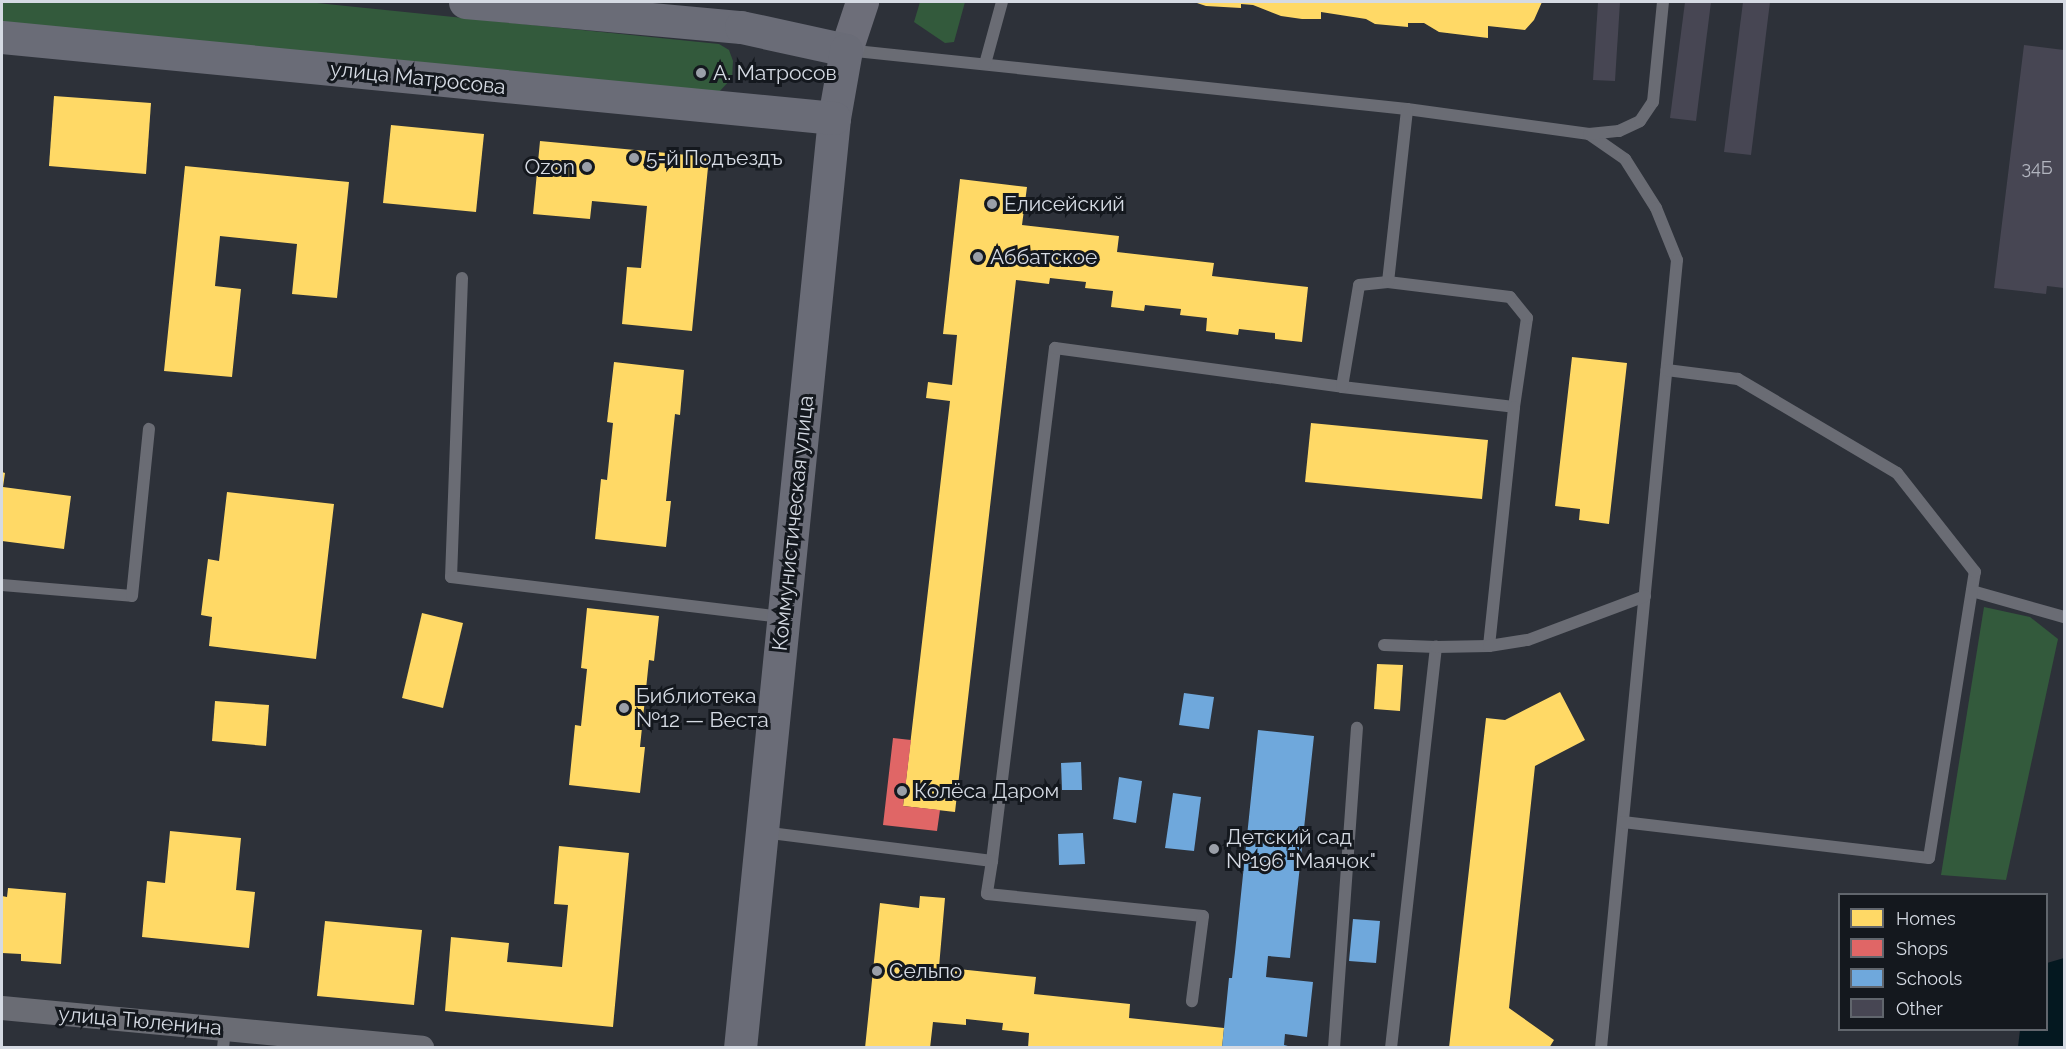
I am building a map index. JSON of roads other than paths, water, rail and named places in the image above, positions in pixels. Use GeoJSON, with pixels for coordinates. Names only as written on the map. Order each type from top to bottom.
{"type":"FeatureCollection","features":[{"type":"Feature","properties":{"kind":"main road"},"geometry":{"type":"LineString","coordinates":[[465,2],[741,27],[846,50]]}},
{"type":"Feature","properties":{"kind":"main road","name":"Коммунистическая улица"},"geometry":{"type":"LineString","coordinates":[[740,1047],[834,118],[846,50],[862,2]]}},
{"type":"Feature","properties":{"kind":"main road","name":"улица Матросова"},"geometry":{"type":"LineString","coordinates":[[2,37],[834,118]]}},
{"type":"Feature","properties":{"kind":"street","name":"улица Тюленина"},"geometry":{"type":"LineString","coordinates":[[2,1008],[224,1038],[422,1047]]}},
{"type":"Feature","properties":{"kind":"lane"},"geometry":{"type":"LineString","coordinates":[[985,64],[1002,2]]}},
{"type":"Feature","properties":{"kind":"lane"},"geometry":{"type":"LineString","coordinates":[[846,50],[1407,109],[1589,134],[1619,131],[1640,121],[1653,102],[1663,2]]}},
{"type":"Feature","properties":{"kind":"lane"},"geometry":{"type":"LineString","coordinates":[[1388,282],[1407,109]]}},
{"type":"Feature","properties":{"kind":"lane"},"geometry":{"type":"LineString","coordinates":[[1589,134],[1625,159],[1656,208],[1677,260],[1601,1047]]}},
{"type":"Feature","properties":{"kind":"lane"},"geometry":{"type":"LineString","coordinates":[[462,278],[451,577],[784,617]]}},
{"type":"Feature","properties":{"kind":"lane"},"geometry":{"type":"LineString","coordinates":[[1342,387],[1359,285],[1388,282],[1510,297],[1527,318],[1514,407],[1490,646]]}},
{"type":"Feature","properties":{"kind":"lane"},"geometry":{"type":"LineString","coordinates":[[1192,1001],[1203,916],[987,894],[1055,348],[1489,407],[1514,407]]}},
{"type":"Feature","properties":{"kind":"lane"},"geometry":{"type":"LineString","coordinates":[[1623,822],[1929,858],[1975,572],[1897,473],[1738,379],[1667,370]]}},
{"type":"Feature","properties":{"kind":"lane"},"geometry":{"type":"LineString","coordinates":[[2,585],[132,596],[149,429]]}},
{"type":"Feature","properties":{"kind":"lane"},"geometry":{"type":"LineString","coordinates":[[1972,591],[2064,617]]}},
{"type":"Feature","properties":{"kind":"lane"},"geometry":{"type":"LineString","coordinates":[[1383,645],[1490,646],[1528,640],[1645,596]]}},
{"type":"Feature","properties":{"kind":"lane"},"geometry":{"type":"LineString","coordinates":[[1391,1047],[1436,646]]}},
{"type":"Feature","properties":{"kind":"lane"},"geometry":{"type":"LineString","coordinates":[[1334,1047],[1357,728]]}},
{"type":"Feature","properties":{"kind":"lane"},"geometry":{"type":"LineString","coordinates":[[762,832],[992,861]]}},
{"type":"Feature","properties":{"kind":"water"},"geometry":{"type":"Polygon","coordinates":[[[2064,958],[2064,1047],[2018,1047],[2020,1031],[2048,1031],[2048,963],[2064,958]]]}},
{"type":"Feature","properties":{"kind":"place","name":"А. Матросов"},"geometry":{"type":"Point","coordinates":[701,73]}},
{"type":"Feature","properties":{"kind":"place","name":"5-й Подъездъ"},"geometry":{"type":"Point","coordinates":[634,158]}},
{"type":"Feature","properties":{"kind":"place","name":"Ozon"},"geometry":{"type":"Point","coordinates":[587,167]}},
{"type":"Feature","properties":{"kind":"place","name":"Елисейский"},"geometry":{"type":"Point","coordinates":[992,204]}},
{"type":"Feature","properties":{"kind":"place","name":"Аббатское"},"geometry":{"type":"Point","coordinates":[978,257]}},
{"type":"Feature","properties":{"kind":"place","name":"Библиотека №12 — Веста"},"geometry":{"type":"Point","coordinates":[624,708]}},
{"type":"Feature","properties":{"kind":"place","name":"Колёса Даром"},"geometry":{"type":"Point","coordinates":[902,791]}},
{"type":"Feature","properties":{"kind":"place","name":"Детский сад №196 \"Маячок\""},"geometry":{"type":"Point","coordinates":[1214,849]}},
{"type":"Feature","properties":{"kind":"place","name":"Сельпо"},"geometry":{"type":"Point","coordinates":[877,971]}}]}
